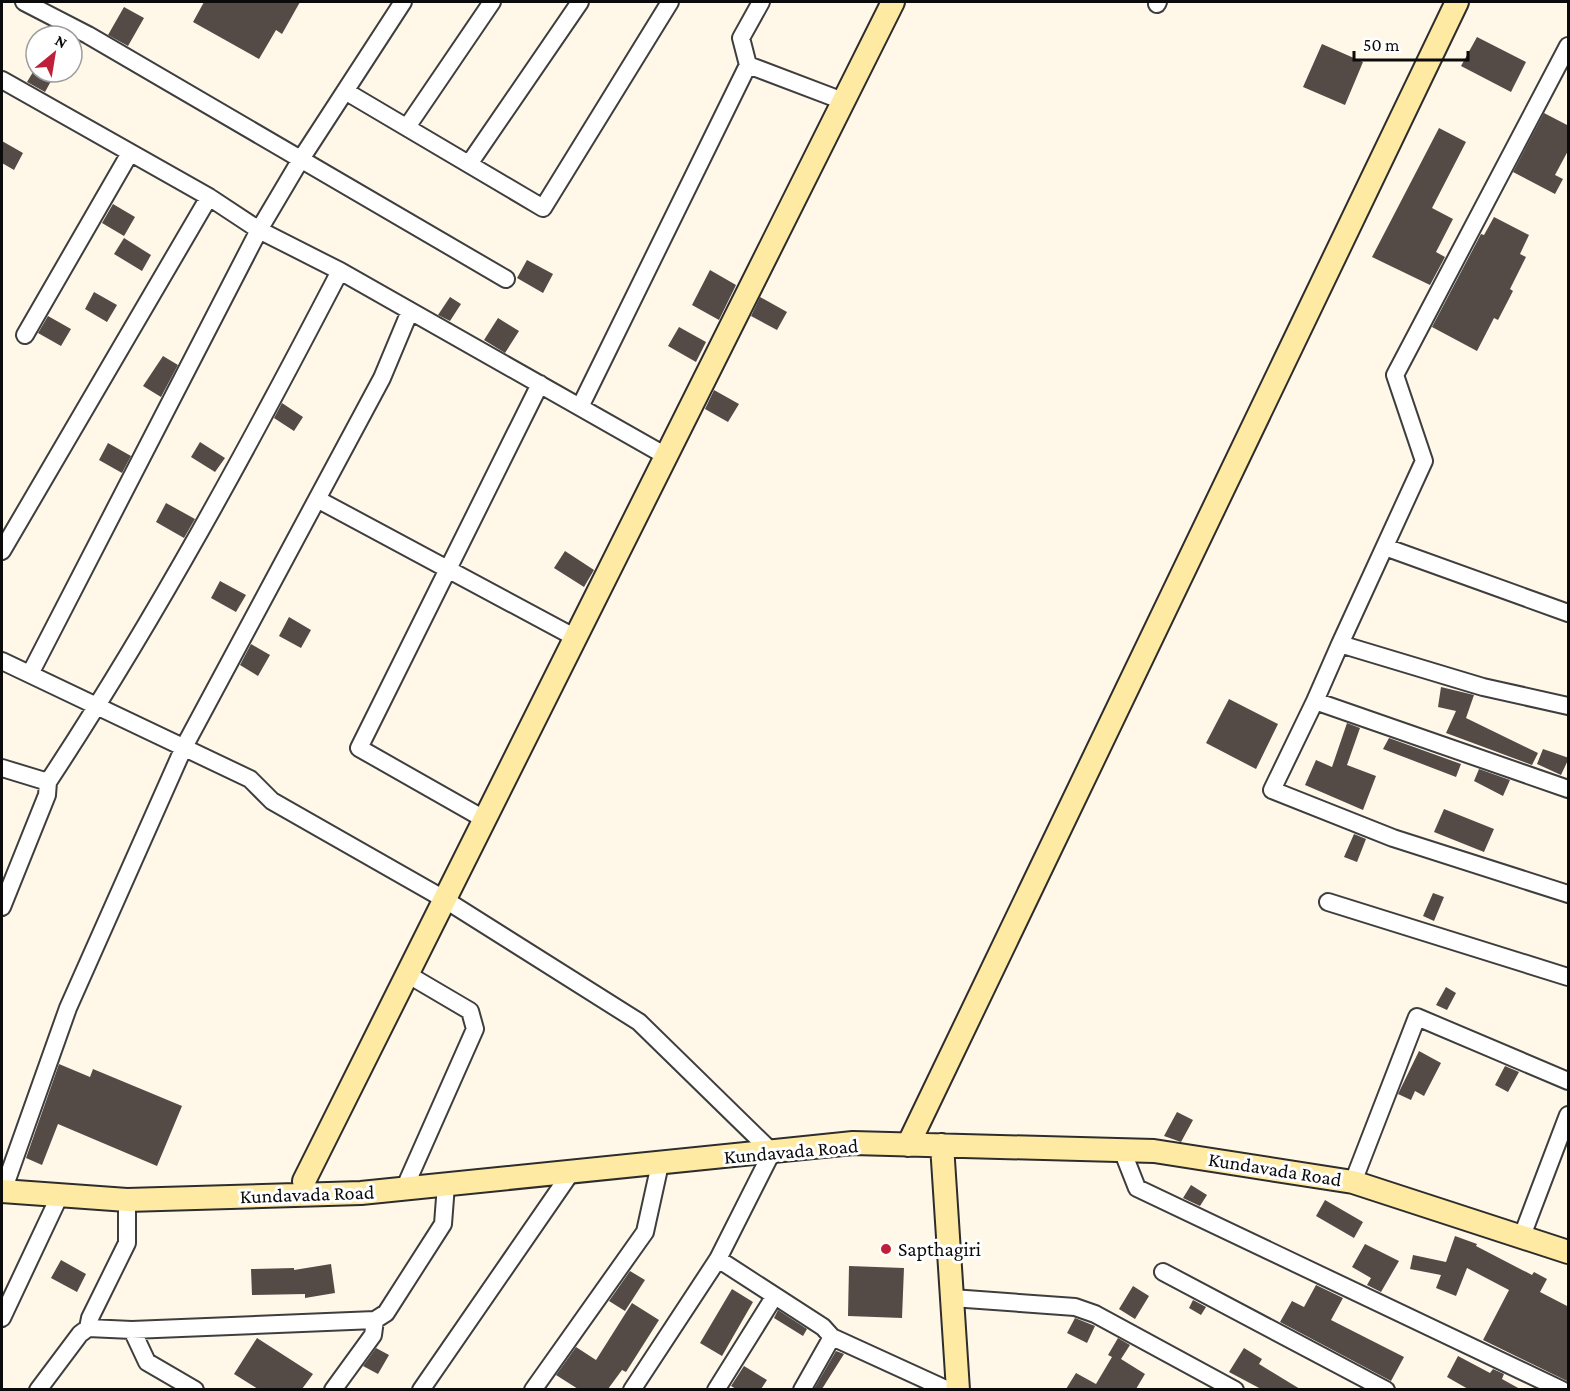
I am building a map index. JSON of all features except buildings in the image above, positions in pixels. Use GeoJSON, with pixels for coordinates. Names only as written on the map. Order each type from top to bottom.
{"type":"FeatureCollection","features":[{"type":"Feature","properties":{"kind":"street"},"geometry":{"type":"LineString","coordinates":[[24,2],[88,35],[506,279]]}},
{"type":"Feature","properties":{"kind":"street"},"geometry":{"type":"LineString","coordinates":[[30,674],[259,230],[301,159],[403,2]]}},
{"type":"Feature","properties":{"kind":"street"},"geometry":{"type":"LineString","coordinates":[[407,127],[492,2]]}},
{"type":"Feature","properties":{"kind":"street"},"geometry":{"type":"LineString","coordinates":[[469,164],[580,2]]}},
{"type":"Feature","properties":{"kind":"street"},"geometry":{"type":"LineString","coordinates":[[345,91],[543,208],[670,2]]}},
{"type":"Feature","properties":{"kind":"street"},"geometry":{"type":"LineString","coordinates":[[580,407],[748,65],[741,38],[761,2]]}},
{"type":"Feature","properties":{"kind":"street"},"geometry":{"type":"LineString","coordinates":[[304,1181],[893,2]]}},
{"type":"Feature","properties":{"kind":"street"},"geometry":{"type":"LineString","coordinates":[[908,1145],[1457,2]]}},
{"type":"Feature","properties":{"kind":"street"},"geometry":{"type":"LineString","coordinates":[[1569,46],[1395,375],[1424,461],[1272,790],[1393,838],[1569,894]]}},
{"type":"Feature","properties":{"kind":"street"},"geometry":{"type":"LineString","coordinates":[[748,65],[843,101]]}},
{"type":"Feature","properties":{"kind":"street"},"geometry":{"type":"LineString","coordinates":[[2,80],[209,197],[259,230],[340,272],[666,456]]}},
{"type":"Feature","properties":{"kind":"street"},"geometry":{"type":"LineString","coordinates":[[25,335],[130,153]]}},
{"type":"Feature","properties":{"kind":"street"},"geometry":{"type":"LineString","coordinates":[[2,551],[209,197]]}},
{"type":"Feature","properties":{"kind":"street"},"geometry":{"type":"LineString","coordinates":[[2,907],[46,795],[48,782],[98,706],[245,453],[340,272]]}},
{"type":"Feature","properties":{"kind":"street"},"geometry":{"type":"LineString","coordinates":[[2,1191],[68,1008],[184,747],[382,378],[410,311]]}},
{"type":"Feature","properties":{"kind":"street"},"geometry":{"type":"LineString","coordinates":[[484,819],[359,748],[540,384]]}},
{"type":"Feature","properties":{"kind":"street"},"geometry":{"type":"LineString","coordinates":[[317,499],[576,638]]}},
{"type":"Feature","properties":{"kind":"street"},"geometry":{"type":"LineString","coordinates":[[1385,547],[1569,613]]}},
{"type":"Feature","properties":{"kind":"street"},"geometry":{"type":"LineString","coordinates":[[1341,644],[1483,687],[1569,706]]}},
{"type":"Feature","properties":{"kind":"street"},"geometry":{"type":"LineString","coordinates":[[2,661],[250,779],[272,801],[444,899],[639,1022],[772,1152],[718,1258],[632,1389]]}},
{"type":"Feature","properties":{"kind":"street"},"geometry":{"type":"LineString","coordinates":[[1315,700],[1440,746],[1569,789]]}},
{"type":"Feature","properties":{"kind":"street"},"geometry":{"type":"LineString","coordinates":[[2,768],[48,782]]}},
{"type":"Feature","properties":{"kind":"street"},"geometry":{"type":"LineString","coordinates":[[1328,902],[1569,977]]}},
{"type":"Feature","properties":{"kind":"street"},"geometry":{"type":"LineString","coordinates":[[404,1189],[475,1029],[470,1011],[407,974]]}},
{"type":"Feature","properties":{"kind":"street"},"geometry":{"type":"LineString","coordinates":[[1353,1182],[1417,1017],[1569,1080]]}},
{"type":"Feature","properties":{"kind":"street"},"geometry":{"type":"LineString","coordinates":[[1522,1236],[1569,1114]]}},
{"type":"Feature","properties":{"kind":"street","name":"Kundavada Road"},"geometry":{"type":"LineString","coordinates":[[2,1191],[128,1200],[349,1194],[570,1174],[853,1143],[1154,1151],[1353,1182],[1569,1252]]}},
{"type":"Feature","properties":{"kind":"street"},"geometry":{"type":"LineString","coordinates":[[942,1145],[958,1389]]}},
{"type":"Feature","properties":{"kind":"street"},"geometry":{"type":"LineString","coordinates":[[1122,1150],[1137,1188],[1562,1389]]}},
{"type":"Feature","properties":{"kind":"street"},"geometry":{"type":"LineString","coordinates":[[533,1389],[645,1232],[660,1164]]}},
{"type":"Feature","properties":{"kind":"street"},"geometry":{"type":"LineString","coordinates":[[421,1389],[570,1174]]}},
{"type":"Feature","properties":{"kind":"street"},"geometry":{"type":"LineString","coordinates":[[88,1328],[132,1330],[375,1320],[386,1313],[443,1224],[446,1185]]}},
{"type":"Feature","properties":{"kind":"street"},"geometry":{"type":"LineString","coordinates":[[2,1318],[60,1195]]}},
{"type":"Feature","properties":{"kind":"street"},"geometry":{"type":"LineString","coordinates":[[38,1389],[88,1328],[90,1318],[127,1244],[128,1200]]}},
{"type":"Feature","properties":{"kind":"street"},"geometry":{"type":"LineString","coordinates":[[718,1258],[774,1297],[823,1327],[832,1336],[948,1389]]}},
{"type":"Feature","properties":{"kind":"street"},"geometry":{"type":"LineString","coordinates":[[1163,1272],[1386,1389]]}},
{"type":"Feature","properties":{"kind":"street"},"geometry":{"type":"LineString","coordinates":[[716,1389],[774,1297]]}},
{"type":"Feature","properties":{"kind":"street"},"geometry":{"type":"LineString","coordinates":[[952,1298],[1075,1306],[1095,1314],[1235,1389]]}},
{"type":"Feature","properties":{"kind":"street"},"geometry":{"type":"LineString","coordinates":[[333,1389],[373,1335],[375,1320]]}},
{"type":"Feature","properties":{"kind":"street"},"geometry":{"type":"LineString","coordinates":[[132,1330],[147,1362],[195,1389]]}},
{"type":"Feature","properties":{"kind":"street"},"geometry":{"type":"LineString","coordinates":[[802,1389],[832,1336]]}},
{"type":"Feature","properties":{"kind":"place","name":"Sapthagiri"},"geometry":{"type":"Point","coordinates":[886,1249]}}]}
